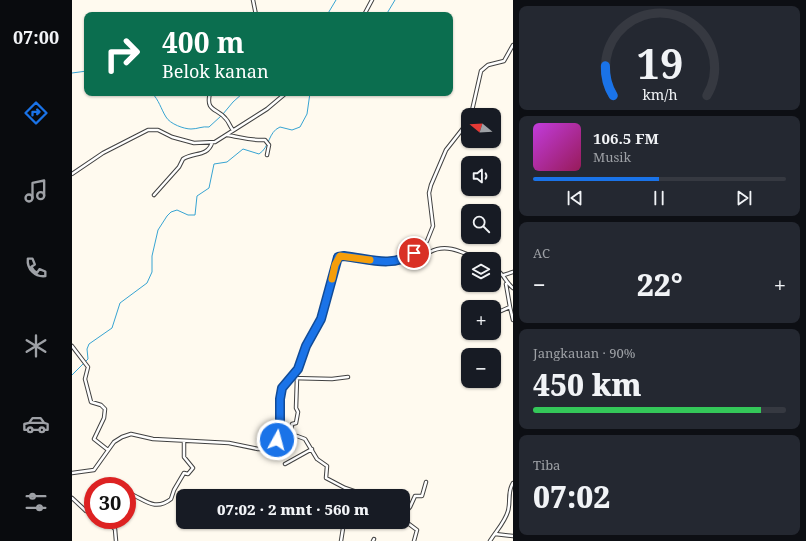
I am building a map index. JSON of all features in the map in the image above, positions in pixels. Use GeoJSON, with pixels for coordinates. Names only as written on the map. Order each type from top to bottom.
{"type":"FeatureCollection","features":[{"type":"Feature","properties":{"kind":"street"},"geometry":{"type":"LineString","coordinates":[[253,0],[255,12]]}},
{"type":"Feature","properties":{"kind":"street"},"geometry":{"type":"LineString","coordinates":[[366,12],[372,0]]}},
{"type":"Feature","properties":{"kind":"street"},"geometry":{"type":"LineString","coordinates":[[472,108],[480,71],[488,65],[504,61],[513,45]]}},
{"type":"Feature","properties":{"kind":"street"},"geometry":{"type":"LineString","coordinates":[[209,96],[208,100],[210,106],[225,117],[233,130]]}},
{"type":"Feature","properties":{"kind":"street"},"geometry":{"type":"LineString","coordinates":[[72,174],[103,153],[148,130],[158,130],[169,136],[188,142],[212,142],[227,135],[267,109],[282,96]]}},
{"type":"Feature","properties":{"kind":"street"},"geometry":{"type":"LineString","coordinates":[[401,261],[414,253],[427,241],[432,233],[433,222],[429,192],[444,154],[461,131]]}},
{"type":"Feature","properties":{"kind":"street"},"geometry":{"type":"LineString","coordinates":[[227,135],[255,141],[265,140],[269,145],[267,155]]}},
{"type":"Feature","properties":{"kind":"street"},"geometry":{"type":"LineString","coordinates":[[154,195],[179,167],[184,158],[203,153],[209,149],[212,142]]}},
{"type":"Feature","properties":{"kind":"street"},"geometry":{"type":"LineString","coordinates":[[72,473],[95,470],[108,450],[119,438],[131,434],[149,438],[229,443],[252,448],[268,449],[272,447],[280,436],[280,395],[283,386],[298,369],[306,346],[323,315],[335,265],[339,257],[344,256],[383,262],[401,261],[411,264],[430,252],[444,248],[461,253]]}},
{"type":"Feature","properties":{"kind":"street"},"geometry":{"type":"LineString","coordinates":[[504,275],[513,272]]}},
{"type":"Feature","properties":{"kind":"street"},"geometry":{"type":"LineString","coordinates":[[501,273],[504,275],[513,320]]}},
{"type":"Feature","properties":{"kind":"street"},"geometry":{"type":"LineString","coordinates":[[506,284],[513,288]]}},
{"type":"Feature","properties":{"kind":"street"},"geometry":{"type":"LineString","coordinates":[[501,311],[510,307]]}},
{"type":"Feature","properties":{"kind":"street"},"geometry":{"type":"LineString","coordinates":[[72,346],[88,368],[85,380],[91,402],[101,405],[105,411],[94,439],[108,450]]}},
{"type":"Feature","properties":{"kind":"street"},"geometry":{"type":"LineString","coordinates":[[291,378],[332,379],[348,377]]}},
{"type":"Feature","properties":{"kind":"street"},"geometry":{"type":"LineString","coordinates":[[291,436],[292,424],[296,423],[298,412],[296,408],[297,378]]}},
{"type":"Feature","properties":{"kind":"street"},"geometry":{"type":"LineString","coordinates":[[280,436],[291,436],[305,439],[317,459],[328,468],[326,478],[348,489]]}},
{"type":"Feature","properties":{"kind":"street"},"geometry":{"type":"LineString","coordinates":[[136,497],[148,504],[162,503],[170,500],[184,473],[188,474],[193,468],[184,457],[184,441]]}},
{"type":"Feature","properties":{"kind":"street"},"geometry":{"type":"LineString","coordinates":[[285,464],[312,449]]}},
{"type":"Feature","properties":{"kind":"street"},"geometry":{"type":"LineString","coordinates":[[410,507],[415,496],[422,496],[426,482]]}},
{"type":"Feature","properties":{"kind":"street"},"geometry":{"type":"LineString","coordinates":[[490,541],[503,523],[508,511],[509,494],[513,483]]}},
{"type":"Feature","properties":{"kind":"street"},"geometry":{"type":"LineString","coordinates":[[72,498],[84,509]]}},
{"type":"Feature","properties":{"kind":"street"},"geometry":{"type":"LineString","coordinates":[[410,525],[417,530],[414,541]]}},
{"type":"Feature","properties":{"kind":"street"},"geometry":{"type":"LineString","coordinates":[[115,529],[116,541]]}},
{"type":"Feature","properties":{"kind":"street"},"geometry":{"type":"LineString","coordinates":[[341,541],[343,529]]}},
{"type":"Feature","properties":{"kind":"street"},"geometry":{"type":"LineString","coordinates":[[494,534],[513,536]]}},
{"type":"Feature","properties":{"kind":"waterway"},"geometry":{"type":"LineString","coordinates":[[329,12],[336,0]]}},
{"type":"Feature","properties":{"kind":"waterway"},"geometry":{"type":"LineString","coordinates":[[388,12],[395,0]]}},
{"type":"Feature","properties":{"kind":"waterway"},"geometry":{"type":"LineString","coordinates":[[72,73],[84,71]]}},
{"type":"Feature","properties":{"kind":"waterway"},"geometry":{"type":"LineString","coordinates":[[154,96],[168,120],[181,127],[191,129],[209,127],[221,116]]}},
{"type":"Feature","properties":{"kind":"waterway"},"geometry":{"type":"LineString","coordinates":[[223,114],[240,96]]}},
{"type":"Feature","properties":{"kind":"waterway"},"geometry":{"type":"LineString","coordinates":[[72,375],[88,359],[87,349],[89,344],[112,328],[120,303],[147,283],[152,272],[152,256],[158,230],[167,216],[171,212],[177,210],[188,215],[195,215],[197,196],[209,188],[214,164],[227,162],[243,149],[259,154],[263,151],[276,129],[280,127],[292,130],[300,127],[307,114],[310,96]]}},
{"type":"Feature","properties":{"kind":"slow traffic"},"geometry":{"type":"LineString","coordinates":[[332,279],[338,257],[348,256],[370,260]]}},
{"type":"Feature","properties":{"kind":"route"},"geometry":{"type":"LineString","coordinates":[[277,440],[280,436],[280,395],[282,388],[288,379],[291,378],[298,369],[306,346],[321,319],[338,257],[344,256],[392,262],[401,261],[414,253]]}}]}
